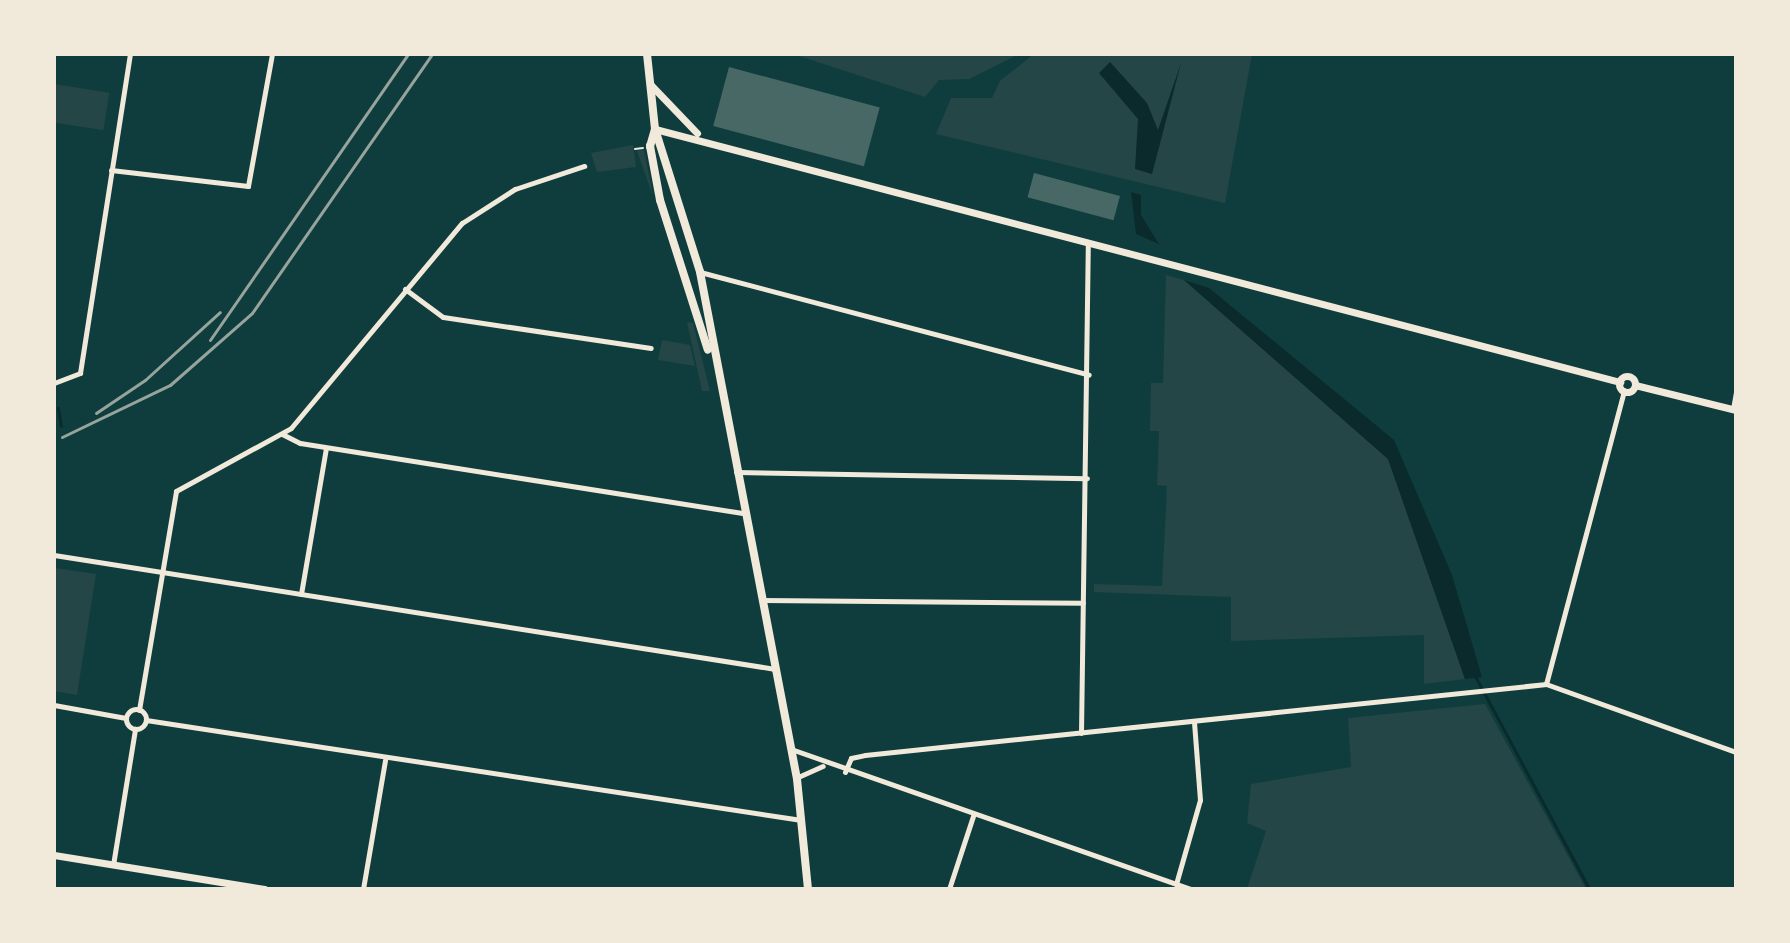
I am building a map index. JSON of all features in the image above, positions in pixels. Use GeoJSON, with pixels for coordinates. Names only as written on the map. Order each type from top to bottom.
{"type":"FeatureCollection","features":[{"type":"Feature","properties":{"kind":"main road"},"geometry":{"type":"LineString","coordinates":[[647,54],[655,129],[700,272],[713,366],[797,779],[808,889]]}},
{"type":"Feature","properties":{"kind":"main road"},"geometry":{"type":"LineString","coordinates":[[649,83],[700,136]]}},
{"type":"Feature","properties":{"kind":"main road"},"geometry":{"type":"LineString","coordinates":[[655,129],[700,136],[1622,386],[1635,385],[1734,410]]}},
{"type":"Feature","properties":{"kind":"main road"},"geometry":{"type":"LineString","coordinates":[[655,129],[650,146],[660,200],[713,366]]}},
{"type":"Feature","properties":{"kind":"main road"},"geometry":{"type":"LineString","coordinates":[[1622,386],[1630,376],[1635,385]]}},
{"type":"Feature","properties":{"kind":"main road"},"geometry":{"type":"LineString","coordinates":[[54,855],[208,885],[264,889]]}},
{"type":"Feature","properties":{"kind":"street"},"geometry":{"type":"LineString","coordinates":[[54,383],[80,373],[130,54]]}},
{"type":"Feature","properties":{"kind":"street"},"geometry":{"type":"LineString","coordinates":[[111,170],[248,186],[272,54]]}},
{"type":"Feature","properties":{"kind":"street"},"geometry":{"type":"LineString","coordinates":[[584,166],[515,189],[473,216],[405,289],[282,434],[176,491],[159,572],[139,710],[146,720],[385,760],[801,820]]}},
{"type":"Feature","properties":{"kind":"street"},"geometry":{"type":"LineString","coordinates":[[1081,733],[1089,375],[1088,241]]}},
{"type":"Feature","properties":{"kind":"street"},"geometry":{"type":"LineString","coordinates":[[700,272],[1089,375]]}},
{"type":"Feature","properties":{"kind":"street"},"geometry":{"type":"LineString","coordinates":[[405,289],[443,317],[651,348]]}},
{"type":"Feature","properties":{"kind":"street"},"geometry":{"type":"LineString","coordinates":[[1546,684],[1622,386]]}},
{"type":"Feature","properties":{"kind":"street"},"geometry":{"type":"LineString","coordinates":[[1734,410],[1736,392]]}},
{"type":"Feature","properties":{"kind":"street"},"geometry":{"type":"LineString","coordinates":[[282,434],[326,448],[743,513]]}},
{"type":"Feature","properties":{"kind":"street"},"geometry":{"type":"LineString","coordinates":[[301,594],[326,448]]}},
{"type":"Feature","properties":{"kind":"street"},"geometry":{"type":"LineString","coordinates":[[734,472],[1087,478]]}},
{"type":"Feature","properties":{"kind":"street"},"geometry":{"type":"LineString","coordinates":[[54,555],[775,669]]}},
{"type":"Feature","properties":{"kind":"street"},"geometry":{"type":"LineString","coordinates":[[761,600],[1083,603]]}},
{"type":"Feature","properties":{"kind":"street"},"geometry":{"type":"LineString","coordinates":[[845,772],[851,758],[865,755],[1546,684],[1736,752]]}},
{"type":"Feature","properties":{"kind":"street"},"geometry":{"type":"LineString","coordinates":[[54,705],[126,718],[135,729]]}},
{"type":"Feature","properties":{"kind":"street"},"geometry":{"type":"LineString","coordinates":[[126,718],[139,710]]}},
{"type":"Feature","properties":{"kind":"street"},"geometry":{"type":"LineString","coordinates":[[113,865],[135,729],[146,720]]}},
{"type":"Feature","properties":{"kind":"street"},"geometry":{"type":"LineString","coordinates":[[1176,884],[1200,800],[1194,722]]}},
{"type":"Feature","properties":{"kind":"street"},"geometry":{"type":"LineString","coordinates":[[791,749],[824,766],[1189,889]]}},
{"type":"Feature","properties":{"kind":"street"},"geometry":{"type":"LineString","coordinates":[[363,889],[385,760]]}},
{"type":"Feature","properties":{"kind":"street"},"geometry":{"type":"LineString","coordinates":[[797,779],[824,766]]}},
{"type":"Feature","properties":{"kind":"street"},"geometry":{"type":"LineString","coordinates":[[949,889],[973,816]]}},
{"type":"Feature","properties":{"kind":"path"},"geometry":{"type":"LineString","coordinates":[[635,149],[644,148]]}},
{"type":"Feature","properties":{"kind":"shaded area"},"geometry":{"type":"Polygon","coordinates":[[[793,54],[1019,54],[969,79],[939,80],[925,97],[793,54]]]}},
{"type":"Feature","properties":{"kind":"shaded area"},"geometry":{"type":"Polygon","coordinates":[[[1034,54],[1252,54],[1225,203],[936,134],[951,98],[992,98],[1000,81],[1034,54]]]}},
{"type":"Feature","properties":{"kind":"shaded area"},"geometry":{"type":"Polygon","coordinates":[[[1110,62],[1147,103],[1158,130],[1181,63],[1152,174],[1135,169],[1138,119],[1099,73],[1110,62]]]}},
{"type":"Feature","properties":{"kind":"shaded area"},"geometry":{"type":"Polygon","coordinates":[[[54,84],[109,93],[103,130],[54,122],[54,84]]]}},
{"type":"Feature","properties":{"kind":"shaded area"},"geometry":{"type":"Polygon","coordinates":[[[633,145],[636,167],[597,172],[591,153],[633,145]]]}},
{"type":"Feature","properties":{"kind":"shaded area"},"geometry":{"type":"Polygon","coordinates":[[[644,150],[647,165],[653,196],[637,151],[644,150]]]}},
{"type":"Feature","properties":{"kind":"shaded area"},"geometry":{"type":"Polygon","coordinates":[[[1131,192],[1141,195],[1141,215],[1159,244],[1136,234],[1131,192]]]}},
{"type":"Feature","properties":{"kind":"shaded area"},"geometry":{"type":"Polygon","coordinates":[[[1166,275],[1184,280],[1388,459],[1465,679],[1424,684],[1424,635],[1231,641],[1231,597],[1094,592],[1094,584],[1162,586],[1167,486],[1157,485],[1159,431],[1150,431],[1151,383],[1163,383],[1166,275]]]}},
{"type":"Feature","properties":{"kind":"shaded area"},"geometry":{"type":"Polygon","coordinates":[[[1184,280],[1209,288],[1394,440],[1452,575],[1482,677],[1465,679],[1388,459],[1184,280]]]}},
{"type":"Feature","properties":{"kind":"shaded area"},"geometry":{"type":"Polygon","coordinates":[[[687,322],[693,323],[710,391],[702,391],[687,322]]]}},
{"type":"Feature","properties":{"kind":"shaded area"},"geometry":{"type":"Polygon","coordinates":[[[662,340],[690,345],[695,366],[658,360],[662,340]]]}},
{"type":"Feature","properties":{"kind":"shaded area"},"geometry":{"type":"Polygon","coordinates":[[[55,568],[96,574],[77,695],[54,691],[55,568]]]}},
{"type":"Feature","properties":{"kind":"shaded area"},"geometry":{"type":"Polygon","coordinates":[[[1485,704],[1586,889],[1247,889],[1266,831],[1247,823],[1251,784],[1351,767],[1348,718],[1485,704]]]}},
{"type":"Feature","properties":{"kind":"building"},"geometry":{"type":"Polygon","coordinates":[[[729,67],[880,107],[864,166],[713,126],[729,67]]]}},
{"type":"Feature","properties":{"kind":"building"},"geometry":{"type":"Polygon","coordinates":[[[1034,173],[1120,196],[1113,220],[1028,197],[1034,173]]]}},
{"type":"Feature","properties":{"kind":"waterway"},"geometry":{"type":"LineString","coordinates":[[58,408],[61,426]]}},
{"type":"Feature","properties":{"kind":"waterway"},"geometry":{"type":"LineString","coordinates":[[1475,676],[1589,889]]}},
{"type":"Feature","properties":{"kind":"railway"},"geometry":{"type":"LineString","coordinates":[[210,340],[408,54]]}},
{"type":"Feature","properties":{"kind":"railway"},"geometry":{"type":"LineString","coordinates":[[62,437],[170,385],[252,313],[432,54]]}},
{"type":"Feature","properties":{"kind":"railway"},"geometry":{"type":"LineString","coordinates":[[96,413],[145,380],[220,312]]}}]}
